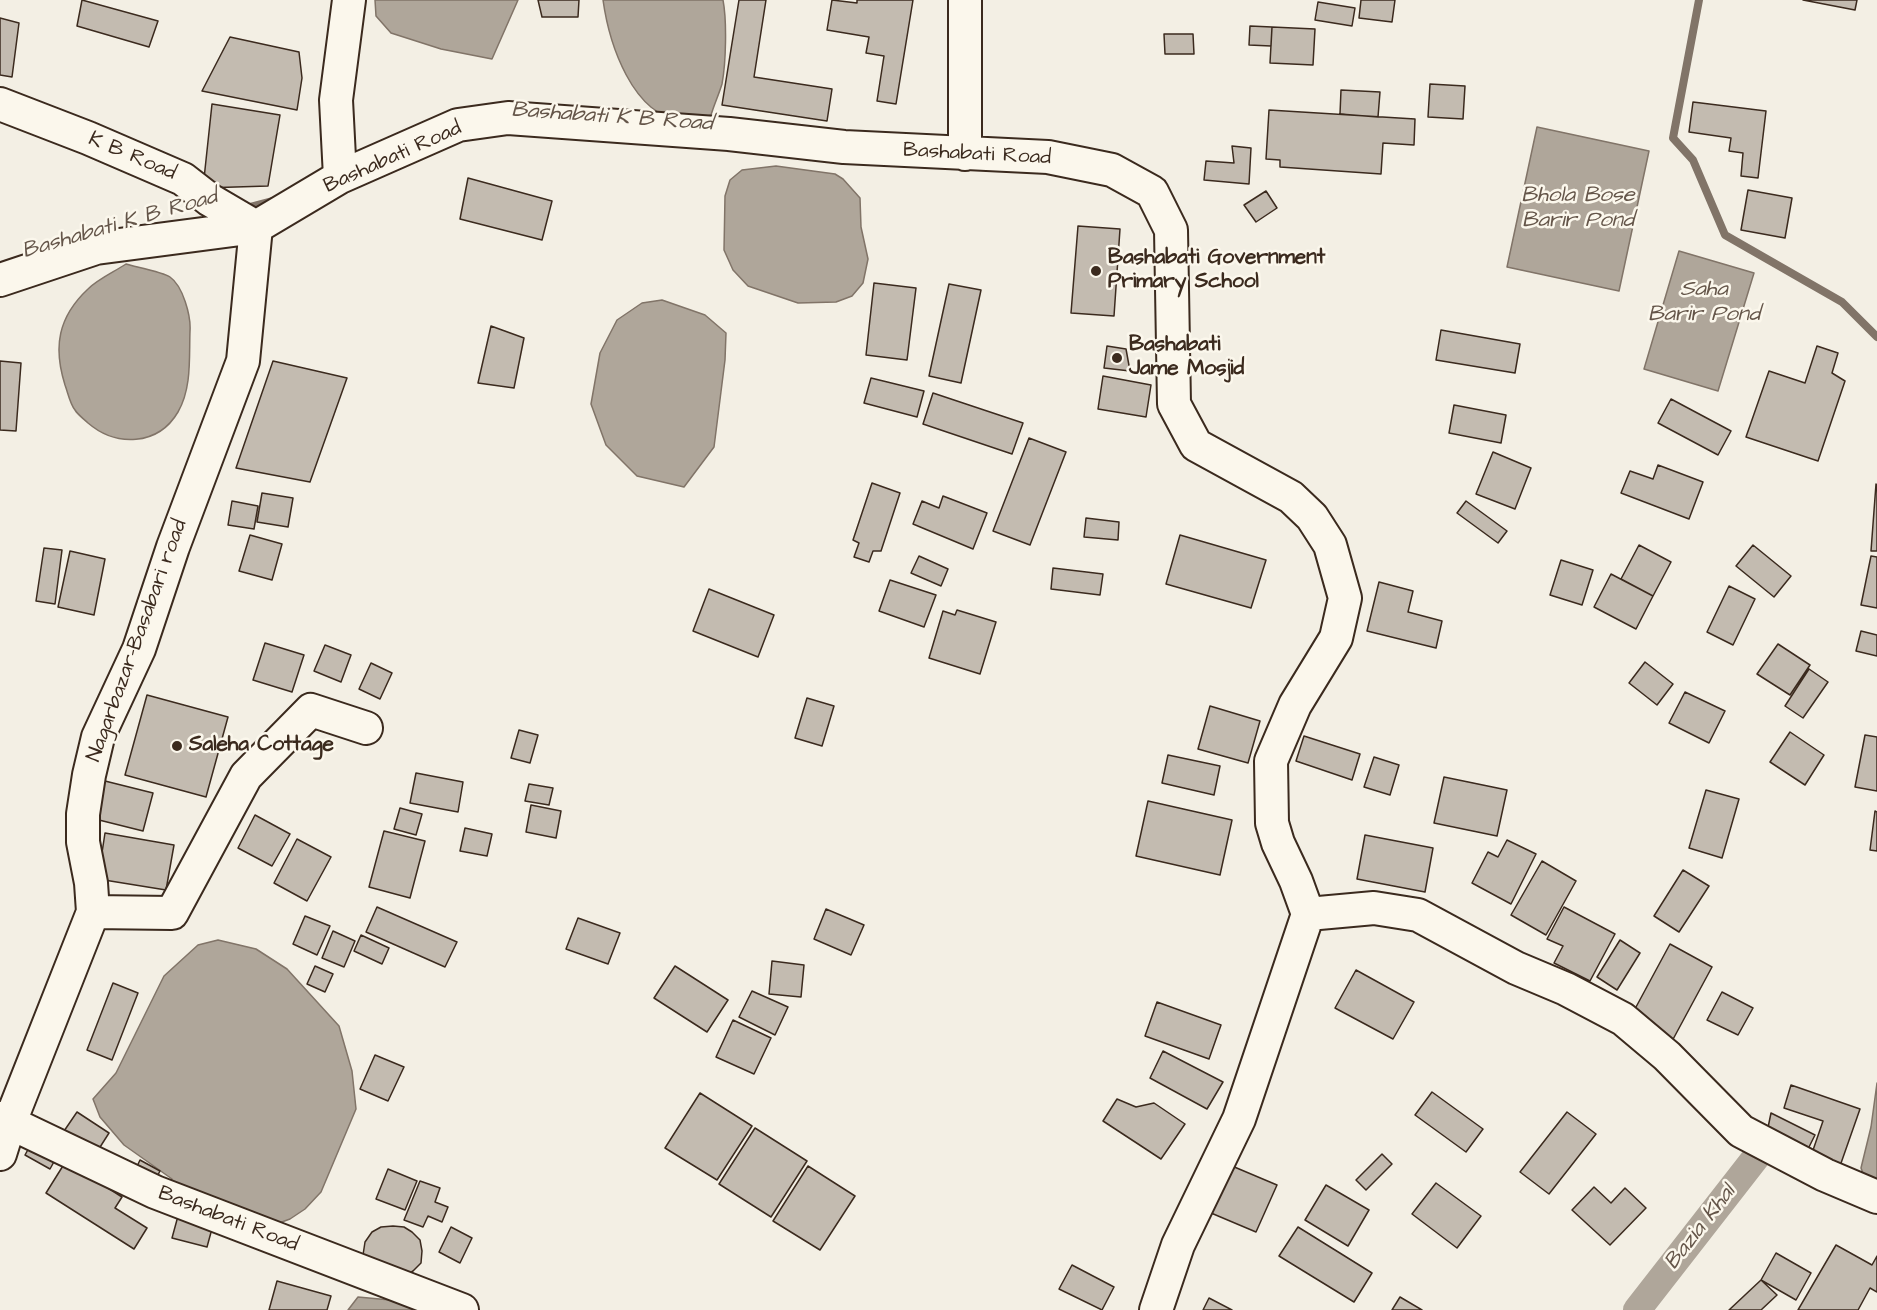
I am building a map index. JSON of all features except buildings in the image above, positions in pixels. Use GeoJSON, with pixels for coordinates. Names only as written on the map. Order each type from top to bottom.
{"type":"FeatureCollection","features":[{"type":"Feature","properties":{"kind":"street"},"geometry":{"type":"LineString","coordinates":[[340,177],[336,100],[349,0]]}},
{"type":"Feature","properties":{"kind":"street"},"geometry":{"type":"LineString","coordinates":[[965,0],[965,154]]}},
{"type":"Feature","properties":{"kind":"street","name":"K B Road"},"geometry":{"type":"LineString","coordinates":[[0,104],[88,138],[183,179],[210,200],[256,227]]}},
{"type":"Feature","properties":{"kind":"street","name":"Bashabati Road"},"geometry":{"type":"LineString","coordinates":[[0,280],[96,248],[256,227],[340,177],[458,125],[508,118],[729,134],[844,147],[1048,158],[1112,170],[1152,192],[1171,230],[1174,404],[1196,445],[1291,497],[1312,517],[1330,545],[1345,598],[1336,638],[1295,705],[1271,761],[1272,824],[1308,914]]}},
{"type":"Feature","properties":{"kind":"street","name":"Nagarbazar-Basabari road"},"geometry":{"type":"LineString","coordinates":[[0,1154],[5,1120],[93,912],[83,842],[83,814],[98,737],[139,649],[173,547],[243,360],[256,227]]}},
{"type":"Feature","properties":{"kind":"street"},"geometry":{"type":"LineString","coordinates":[[93,912],[172,913],[246,776],[311,710],[366,728]]}},
{"type":"Feature","properties":{"kind":"street"},"geometry":{"type":"LineString","coordinates":[[1156,1310],[1178,1245],[1239,1119],[1308,914],[1374,908],[1418,915],[1516,968],[1566,989],[1623,1019],[1667,1056],[1741,1131],[1825,1175],[1877,1197]]}},
{"type":"Feature","properties":{"kind":"street","name":"Bashabati Road"},"geometry":{"type":"LineString","coordinates":[[5,1120],[155,1192],[462,1310]]}},
{"type":"Feature","properties":{"kind":"water"},"geometry":{"type":"Polygon","coordinates":[[[375,0],[518,0],[492,59],[441,49],[391,33],[376,16],[375,0]]]}},
{"type":"Feature","properties":{"kind":"water"},"geometry":{"type":"Polygon","coordinates":[[[603,0],[723,0],[725,54],[723,75],[711,115],[683,121],[665,116],[650,106],[626,75],[611,36],[603,0]]]}},
{"type":"Feature","properties":{"kind":"water","name":"Bhola Bose Barir Pond"},"geometry":{"type":"Polygon","coordinates":[[[1537,127],[1649,151],[1619,291],[1507,267],[1537,127]]]}},
{"type":"Feature","properties":{"kind":"water"},"geometry":{"type":"Polygon","coordinates":[[[776,166],[835,174],[843,179],[860,198],[861,227],[868,259],[863,283],[852,296],[836,302],[798,303],[748,286],[733,270],[724,250],[725,196],[730,180],[742,170],[776,166]]]}},
{"type":"Feature","properties":{"kind":"water","name":"Saha Barir Pond"},"geometry":{"type":"Polygon","coordinates":[[[1679,251],[1754,273],[1718,391],[1644,369],[1679,251]]]}},
{"type":"Feature","properties":{"kind":"water"},"geometry":{"type":"Polygon","coordinates":[[[126,264],[162,273],[175,281],[188,310],[190,325],[189,372],[186,393],[178,412],[170,423],[159,431],[148,437],[136,439],[124,439],[99,431],[78,414],[69,398],[59,358],[61,333],[70,310],[92,285],[126,264]]]}},
{"type":"Feature","properties":{"kind":"water"},"geometry":{"type":"Polygon","coordinates":[[[662,300],[705,315],[726,333],[725,360],[714,447],[684,487],[637,476],[606,445],[591,404],[600,353],[617,320],[642,303],[662,300]]]}},
{"type":"Feature","properties":{"kind":"water"},"geometry":{"type":"Polygon","coordinates":[[[218,940],[256,949],[287,969],[339,1026],[352,1071],[356,1109],[321,1192],[305,1209],[290,1219],[271,1226],[162,1195],[172,1179],[124,1145],[100,1117],[93,1099],[116,1073],[164,976],[198,945],[218,940]]]}},
{"type":"Feature","properties":{"kind":"water"},"geometry":{"type":"Polygon","coordinates":[[[1877,1083],[1877,1190],[1867,1184],[1861,1168],[1871,1127],[1877,1083]]]}},
{"type":"Feature","properties":{"kind":"water"},"geometry":{"type":"Polygon","coordinates":[[[358,1297],[401,1301],[436,1310],[348,1310],[358,1297]]]}},
{"type":"Feature","properties":{"kind":"waterway"},"geometry":{"type":"LineString","coordinates":[[1699,0],[1673,138],[1693,160],[1725,235],[1842,302],[1877,337]]}},
{"type":"Feature","properties":{"kind":"waterway","name":"Bashabati K B Road"},"geometry":{"type":"LineString","coordinates":[[242,209],[276,200]]}},
{"type":"Feature","properties":{"kind":"waterway","name":"Bazia Khal"},"geometry":{"type":"LineString","coordinates":[[1637,1310],[1764,1147]]}},
{"type":"Feature","properties":{"kind":"place","name":"Bashabati Government Primary School"},"geometry":{"type":"Point","coordinates":[1096,271]}},
{"type":"Feature","properties":{"kind":"place","name":"Bashabati Jame Mosjid"},"geometry":{"type":"Point","coordinates":[1117,358]}},
{"type":"Feature","properties":{"kind":"place","name":"Saleha Cottage"},"geometry":{"type":"Point","coordinates":[177,746]}}]}
